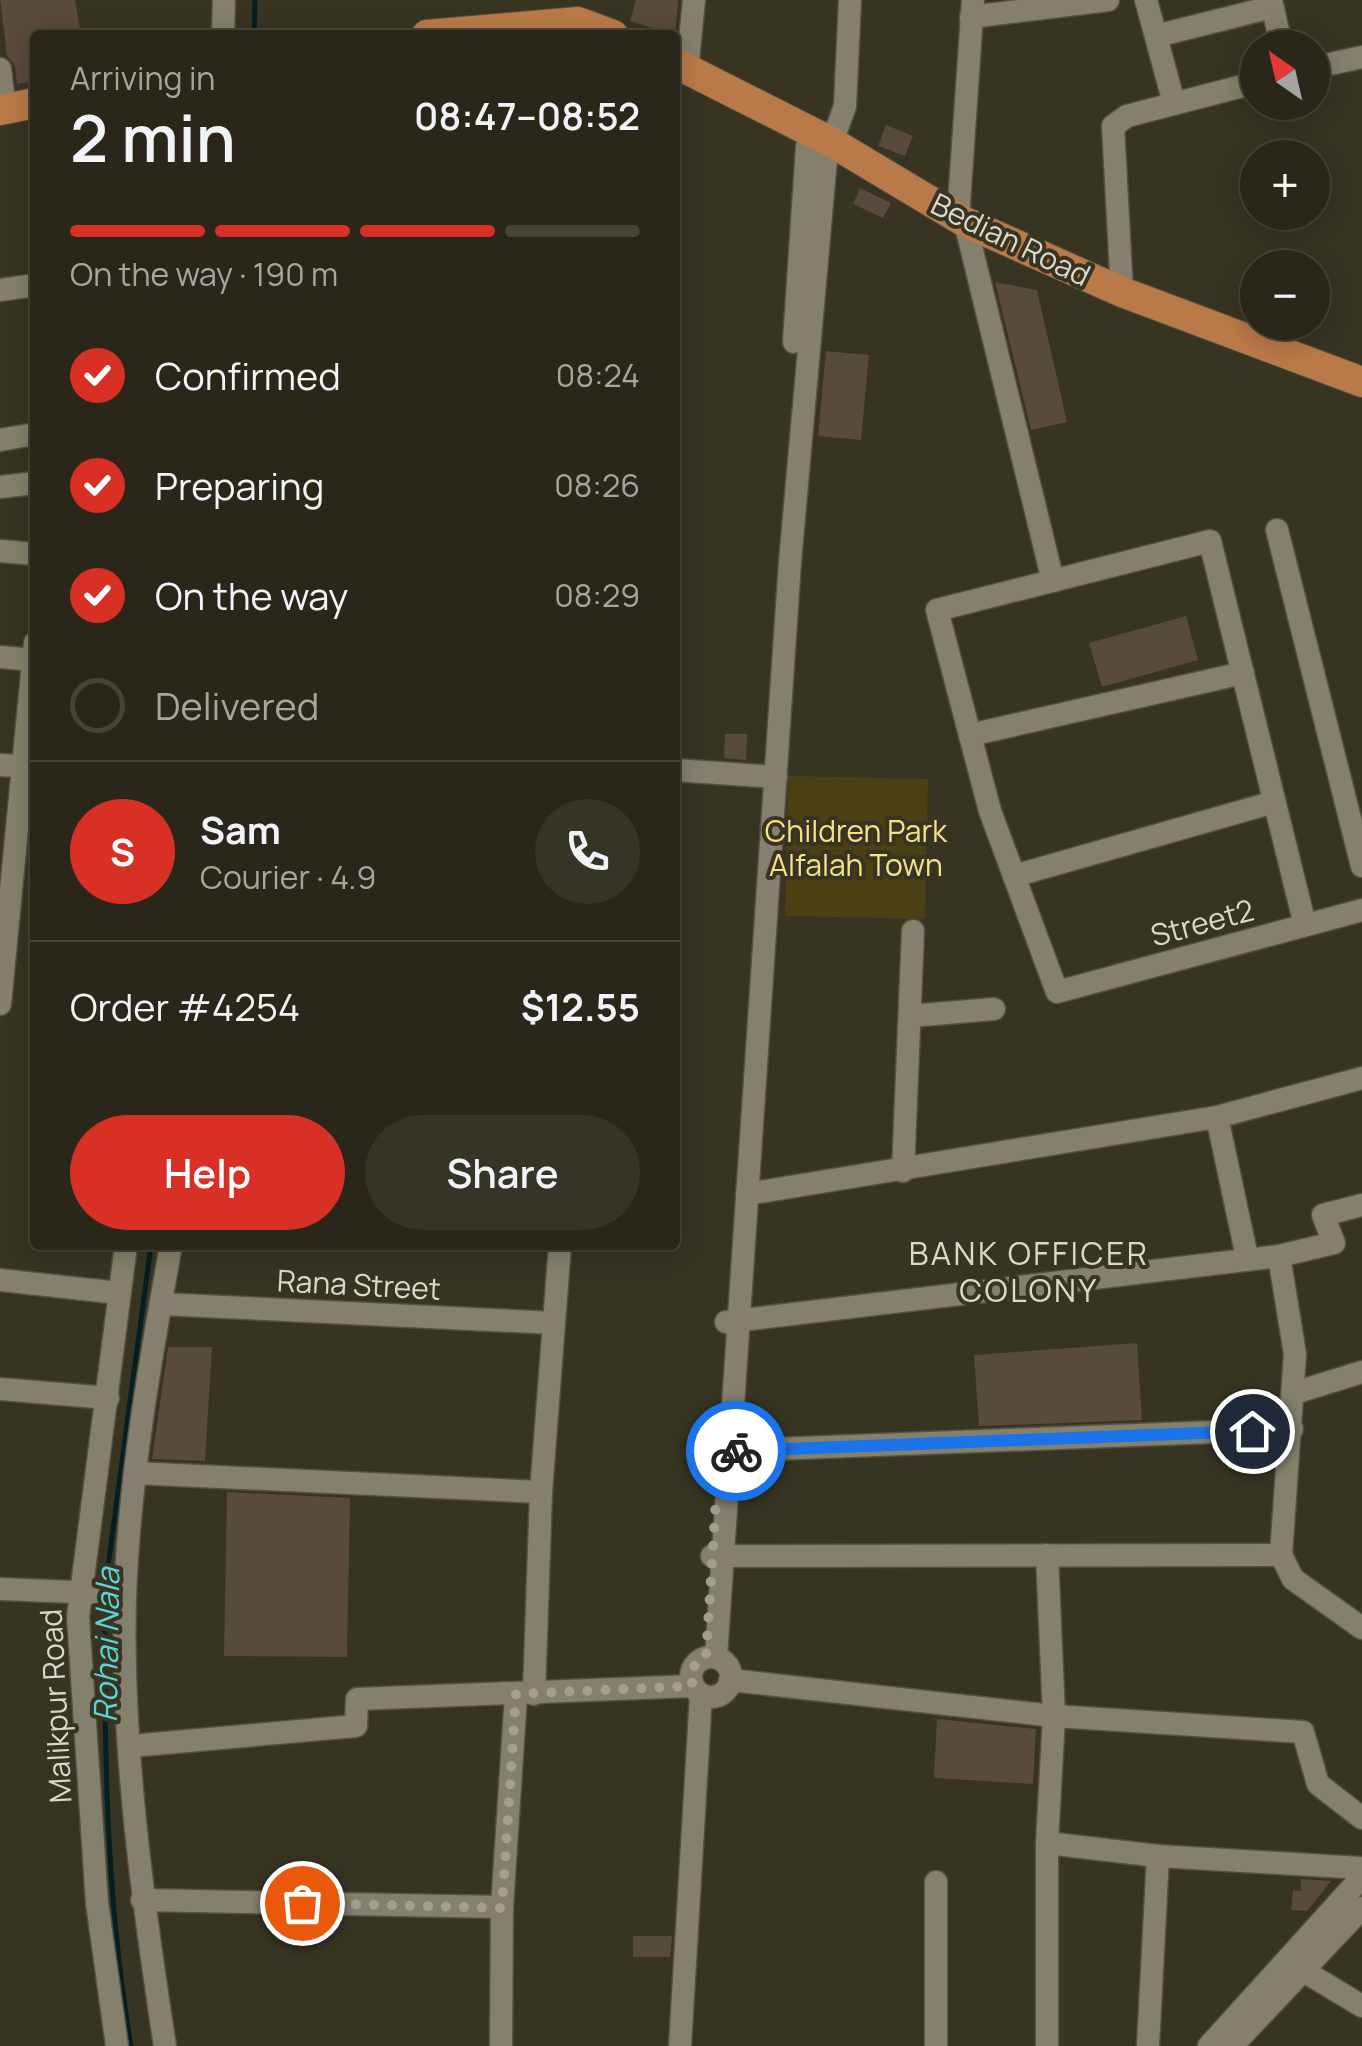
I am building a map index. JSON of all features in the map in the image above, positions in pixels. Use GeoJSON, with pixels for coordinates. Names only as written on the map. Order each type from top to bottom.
{"type":"FeatureCollection","features":[{"type":"Feature","properties":{"kind":"main road"},"geometry":{"type":"LineString","coordinates":[[488,30],[578,22],[600,30]]}},
{"type":"Feature","properties":{"kind":"main road","name":"Bedian Road"},"geometry":{"type":"LineString","coordinates":[[681,67],[824,138],[962,220],[1122,292],[1362,382]]}},
{"type":"Feature","properties":{"kind":"street"},"geometry":{"type":"LineString","coordinates":[[223,30],[224,0]]}},
{"type":"Feature","properties":{"kind":"street"},"geometry":{"type":"LineString","coordinates":[[681,67],[694,0]]}},
{"type":"Feature","properties":{"kind":"street"},"geometry":{"type":"LineString","coordinates":[[711,1657],[808,260],[826,160],[824,138],[845,106],[850,0]]}},
{"type":"Feature","properties":{"kind":"street"},"geometry":{"type":"LineString","coordinates":[[1053,581],[962,220],[972,8],[1108,0]]}},
{"type":"Feature","properties":{"kind":"street"},"geometry":{"type":"LineString","coordinates":[[1146,0],[1174,104]]}},
{"type":"Feature","properties":{"kind":"street"},"geometry":{"type":"LineString","coordinates":[[1156,36],[1272,3],[1278,30]]}},
{"type":"Feature","properties":{"kind":"street"},"geometry":{"type":"LineString","coordinates":[[1330,64],[1362,57]]}},
{"type":"Feature","properties":{"kind":"street"},"geometry":{"type":"LineString","coordinates":[[0,69],[22,107]]}},
{"type":"Feature","properties":{"kind":"street"},"geometry":{"type":"LineString","coordinates":[[1122,292],[1113,126],[1127,116],[1240,87]]}},
{"type":"Feature","properties":{"kind":"street"},"geometry":{"type":"LineString","coordinates":[[0,290],[30,285]]}},
{"type":"Feature","properties":{"kind":"street"},"geometry":{"type":"LineString","coordinates":[[0,440],[30,435]]}},
{"type":"Feature","properties":{"kind":"street"},"geometry":{"type":"LineString","coordinates":[[0,488],[30,484]]}},
{"type":"Feature","properties":{"kind":"street"},"geometry":{"type":"LineString","coordinates":[[1278,530],[1360,851]]}},
{"type":"Feature","properties":{"kind":"street"},"geometry":{"type":"LineString","coordinates":[[1274,802],[1014,876],[990,811],[938,610],[1210,541],[1305,925]]}},
{"type":"Feature","properties":{"kind":"street"},"geometry":{"type":"LineString","coordinates":[[0,551],[30,554]]}},
{"type":"Feature","properties":{"kind":"street"},"geometry":{"type":"LineString","coordinates":[[0,657],[30,653]]}},
{"type":"Feature","properties":{"kind":"street"},"geometry":{"type":"LineString","coordinates":[[970,736],[1243,674]]}},
{"type":"Feature","properties":{"kind":"street"},"geometry":{"type":"LineString","coordinates":[[0,765],[30,767],[7,891],[0,1004]]}},
{"type":"Feature","properties":{"kind":"street"},"geometry":{"type":"LineString","coordinates":[[680,770],[771,776]]}},
{"type":"Feature","properties":{"kind":"street"},"geometry":{"type":"LineString","coordinates":[[733,1322],[746,1194],[771,776]]}},
{"type":"Feature","properties":{"kind":"street","name":"Street2"},"geometry":{"type":"LineString","coordinates":[[1014,876],[1057,992],[1362,910]]}},
{"type":"Feature","properties":{"kind":"street"},"geometry":{"type":"LineString","coordinates":[[903,1171],[914,931]]}},
{"type":"Feature","properties":{"kind":"street"},"geometry":{"type":"LineString","coordinates":[[910,1016],[994,1008]]}},
{"type":"Feature","properties":{"kind":"street"},"geometry":{"type":"LineString","coordinates":[[746,1194],[1217,1117],[1362,1078]]}},
{"type":"Feature","properties":{"kind":"street"},"geometry":{"type":"LineString","coordinates":[[1217,1117],[1246,1257]]}},
{"type":"Feature","properties":{"kind":"street"},"geometry":{"type":"LineString","coordinates":[[733,1322],[1279,1256],[1334,1243],[1322,1215],[1362,1205]]}},
{"type":"Feature","properties":{"kind":"street","name":"Malikpur Road"},"geometry":{"type":"LineString","coordinates":[[116,2046],[96,1902],[84,1594],[125,1250]]}},
{"type":"Feature","properties":{"kind":"street"},"geometry":{"type":"LineString","coordinates":[[164,2046],[142,1900],[121,1593],[135,1473],[170,1250]]}},
{"type":"Feature","properties":{"kind":"street"},"geometry":{"type":"LineString","coordinates":[[501,2046],[502,1908],[525,1694],[560,1250]]}},
{"type":"Feature","properties":{"kind":"street"},"geometry":{"type":"LineString","coordinates":[[1279,1256],[1294,1354],[1281,1554],[1293,1580],[1362,1628]]}},
{"type":"Feature","properties":{"kind":"street"},"geometry":{"type":"LineString","coordinates":[[0,1280],[119,1293]]}},
{"type":"Feature","properties":{"kind":"street","name":"Rana Street"},"geometry":{"type":"LineString","coordinates":[[160,1304],[554,1324]]}},
{"type":"Feature","properties":{"kind":"street"},"geometry":{"type":"LineString","coordinates":[[1294,1394],[1362,1372]]}},
{"type":"Feature","properties":{"kind":"street"},"geometry":{"type":"LineString","coordinates":[[0,1389],[108,1398]]}},
{"type":"Feature","properties":{"kind":"street"},"geometry":{"type":"LineString","coordinates":[[726,1451],[1292,1430]]}},
{"type":"Feature","properties":{"kind":"street"},"geometry":{"type":"LineString","coordinates":[[135,1473],[541,1492]]}},
{"type":"Feature","properties":{"kind":"street"},"geometry":{"type":"LineString","coordinates":[[718,1556],[1281,1554]]}},
{"type":"Feature","properties":{"kind":"street"},"geometry":{"type":"LineString","coordinates":[[1047,1555],[1054,1716],[1047,1843],[1047,2046]]}},
{"type":"Feature","properties":{"kind":"street"},"geometry":{"type":"LineString","coordinates":[[0,1589],[121,1593]]}},
{"type":"Feature","properties":{"kind":"street"},"geometry":{"type":"LineString","coordinates":[[680,2046],[710,1689],[728,1666],[711,1657]]}},
{"type":"Feature","properties":{"kind":"street"},"geometry":{"type":"LineString","coordinates":[[695,2046],[710,1689],[692,1668],[711,1657]]}},
{"type":"Feature","properties":{"kind":"street"},"geometry":{"type":"LineString","coordinates":[[132,1746],[356,1726],[357,1699],[710,1689],[1303,1732],[1318,1784],[1362,1818]]}},
{"type":"Feature","properties":{"kind":"street"},"geometry":{"type":"LineString","coordinates":[[1047,1843],[1158,1856],[1362,1868]]}},
{"type":"Feature","properties":{"kind":"street"},"geometry":{"type":"LineString","coordinates":[[1148,2046],[1158,1856]]}},
{"type":"Feature","properties":{"kind":"street"},"geometry":{"type":"LineString","coordinates":[[1232,2046],[1362,1877]]}},
{"type":"Feature","properties":{"kind":"street"},"geometry":{"type":"LineString","coordinates":[[936,1882],[936,2046]]}},
{"type":"Feature","properties":{"kind":"street"},"geometry":{"type":"LineString","coordinates":[[142,1900],[502,1908]]}},
{"type":"Feature","properties":{"kind":"street"},"geometry":{"type":"LineString","coordinates":[[1209,2046],[1362,1908]]}},
{"type":"Feature","properties":{"kind":"street"},"geometry":{"type":"LineString","coordinates":[[1296,1965],[1362,2006]]}},
{"type":"Feature","properties":{"kind":"green space","name":"Children Park Alfalah Town"},"geometry":{"type":"Polygon","coordinates":[[[788,776],[928,779],[925,919],[785,916],[788,776]]]}},
{"type":"Feature","properties":{"kind":"building"},"geometry":{"type":"Polygon","coordinates":[[[0,0],[75,0],[80,30],[30,30],[30,82],[17,84],[15,66],[7,56],[0,0]]]}},
{"type":"Feature","properties":{"kind":"building"},"geometry":{"type":"Polygon","coordinates":[[[636,0],[678,0],[675,30],[659,30],[630,21],[636,0]]]}},
{"type":"Feature","properties":{"kind":"building"},"geometry":{"type":"Polygon","coordinates":[[[886,125],[913,136],[905,156],[878,146],[886,125]]]}},
{"type":"Feature","properties":{"kind":"building"},"geometry":{"type":"Polygon","coordinates":[[[860,188],[891,203],[883,218],[853,204],[860,188]]]}},
{"type":"Feature","properties":{"kind":"building"},"geometry":{"type":"Polygon","coordinates":[[[995,282],[1037,290],[1067,422],[1031,430],[995,282]]]}},
{"type":"Feature","properties":{"kind":"building"},"geometry":{"type":"Polygon","coordinates":[[[826,351],[869,355],[861,440],[818,436],[826,351]]]}},
{"type":"Feature","properties":{"kind":"building"},"geometry":{"type":"Polygon","coordinates":[[[1186,616],[1198,660],[1102,687],[1089,643],[1186,616]]]}},
{"type":"Feature","properties":{"kind":"building"},"geometry":{"type":"Polygon","coordinates":[[[725,734],[747,734],[746,760],[724,758],[725,734]]]}},
{"type":"Feature","properties":{"kind":"building"},"geometry":{"type":"Polygon","coordinates":[[[1137,1343],[1142,1420],[979,1426],[974,1355],[1137,1343]]]}},
{"type":"Feature","properties":{"kind":"building"},"geometry":{"type":"Polygon","coordinates":[[[168,1347],[212,1347],[205,1461],[152,1459],[168,1347]]]}},
{"type":"Feature","properties":{"kind":"building"},"geometry":{"type":"Polygon","coordinates":[[[227,1492],[350,1498],[347,1657],[224,1656],[227,1492]]]}},
{"type":"Feature","properties":{"kind":"building"},"geometry":{"type":"Polygon","coordinates":[[[937,1719],[1036,1729],[1033,1784],[934,1778],[937,1719]]]}},
{"type":"Feature","properties":{"kind":"building"},"geometry":{"type":"Polygon","coordinates":[[[1301,1879],[1331,1881],[1307,1911],[1291,1910],[1293,1890],[1301,1891],[1301,1879]]]}},
{"type":"Feature","properties":{"kind":"building"},"geometry":{"type":"Polygon","coordinates":[[[633,1936],[672,1936],[670,1957],[633,1957],[633,1936]]]}},
{"type":"Feature","properties":{"kind":"waterway","name":"Rohai Nala"},"geometry":{"type":"LineString","coordinates":[[254,30],[255,0]]}},
{"type":"Feature","properties":{"kind":"waterway","name":"Rohai Nala"},"geometry":{"type":"LineString","coordinates":[[105,1589],[150,1250]]}},
{"type":"Feature","properties":{"kind":"waterway","name":"Rohai Nala"},"geometry":{"type":"LineString","coordinates":[[105,1600],[108,1823],[116,1935],[131,2046]]}},
{"type":"Feature","properties":{"kind":"way so far"},"geometry":{"type":"LineString","coordinates":[[302,1903],[502,1908],[516,1694],[692,1686],[692,1668],[706,1657],[719,1451],[736,1451]]}},
{"type":"Feature","properties":{"kind":"district","name":"BANK OFFICER COLONY"},"geometry":{"type":"Point","coordinates":[1029,1272]}},
{"type":"Feature","properties":{"kind":"route"},"geometry":{"type":"LineString","coordinates":[[736,1451],[1252,1431]]}}]}
